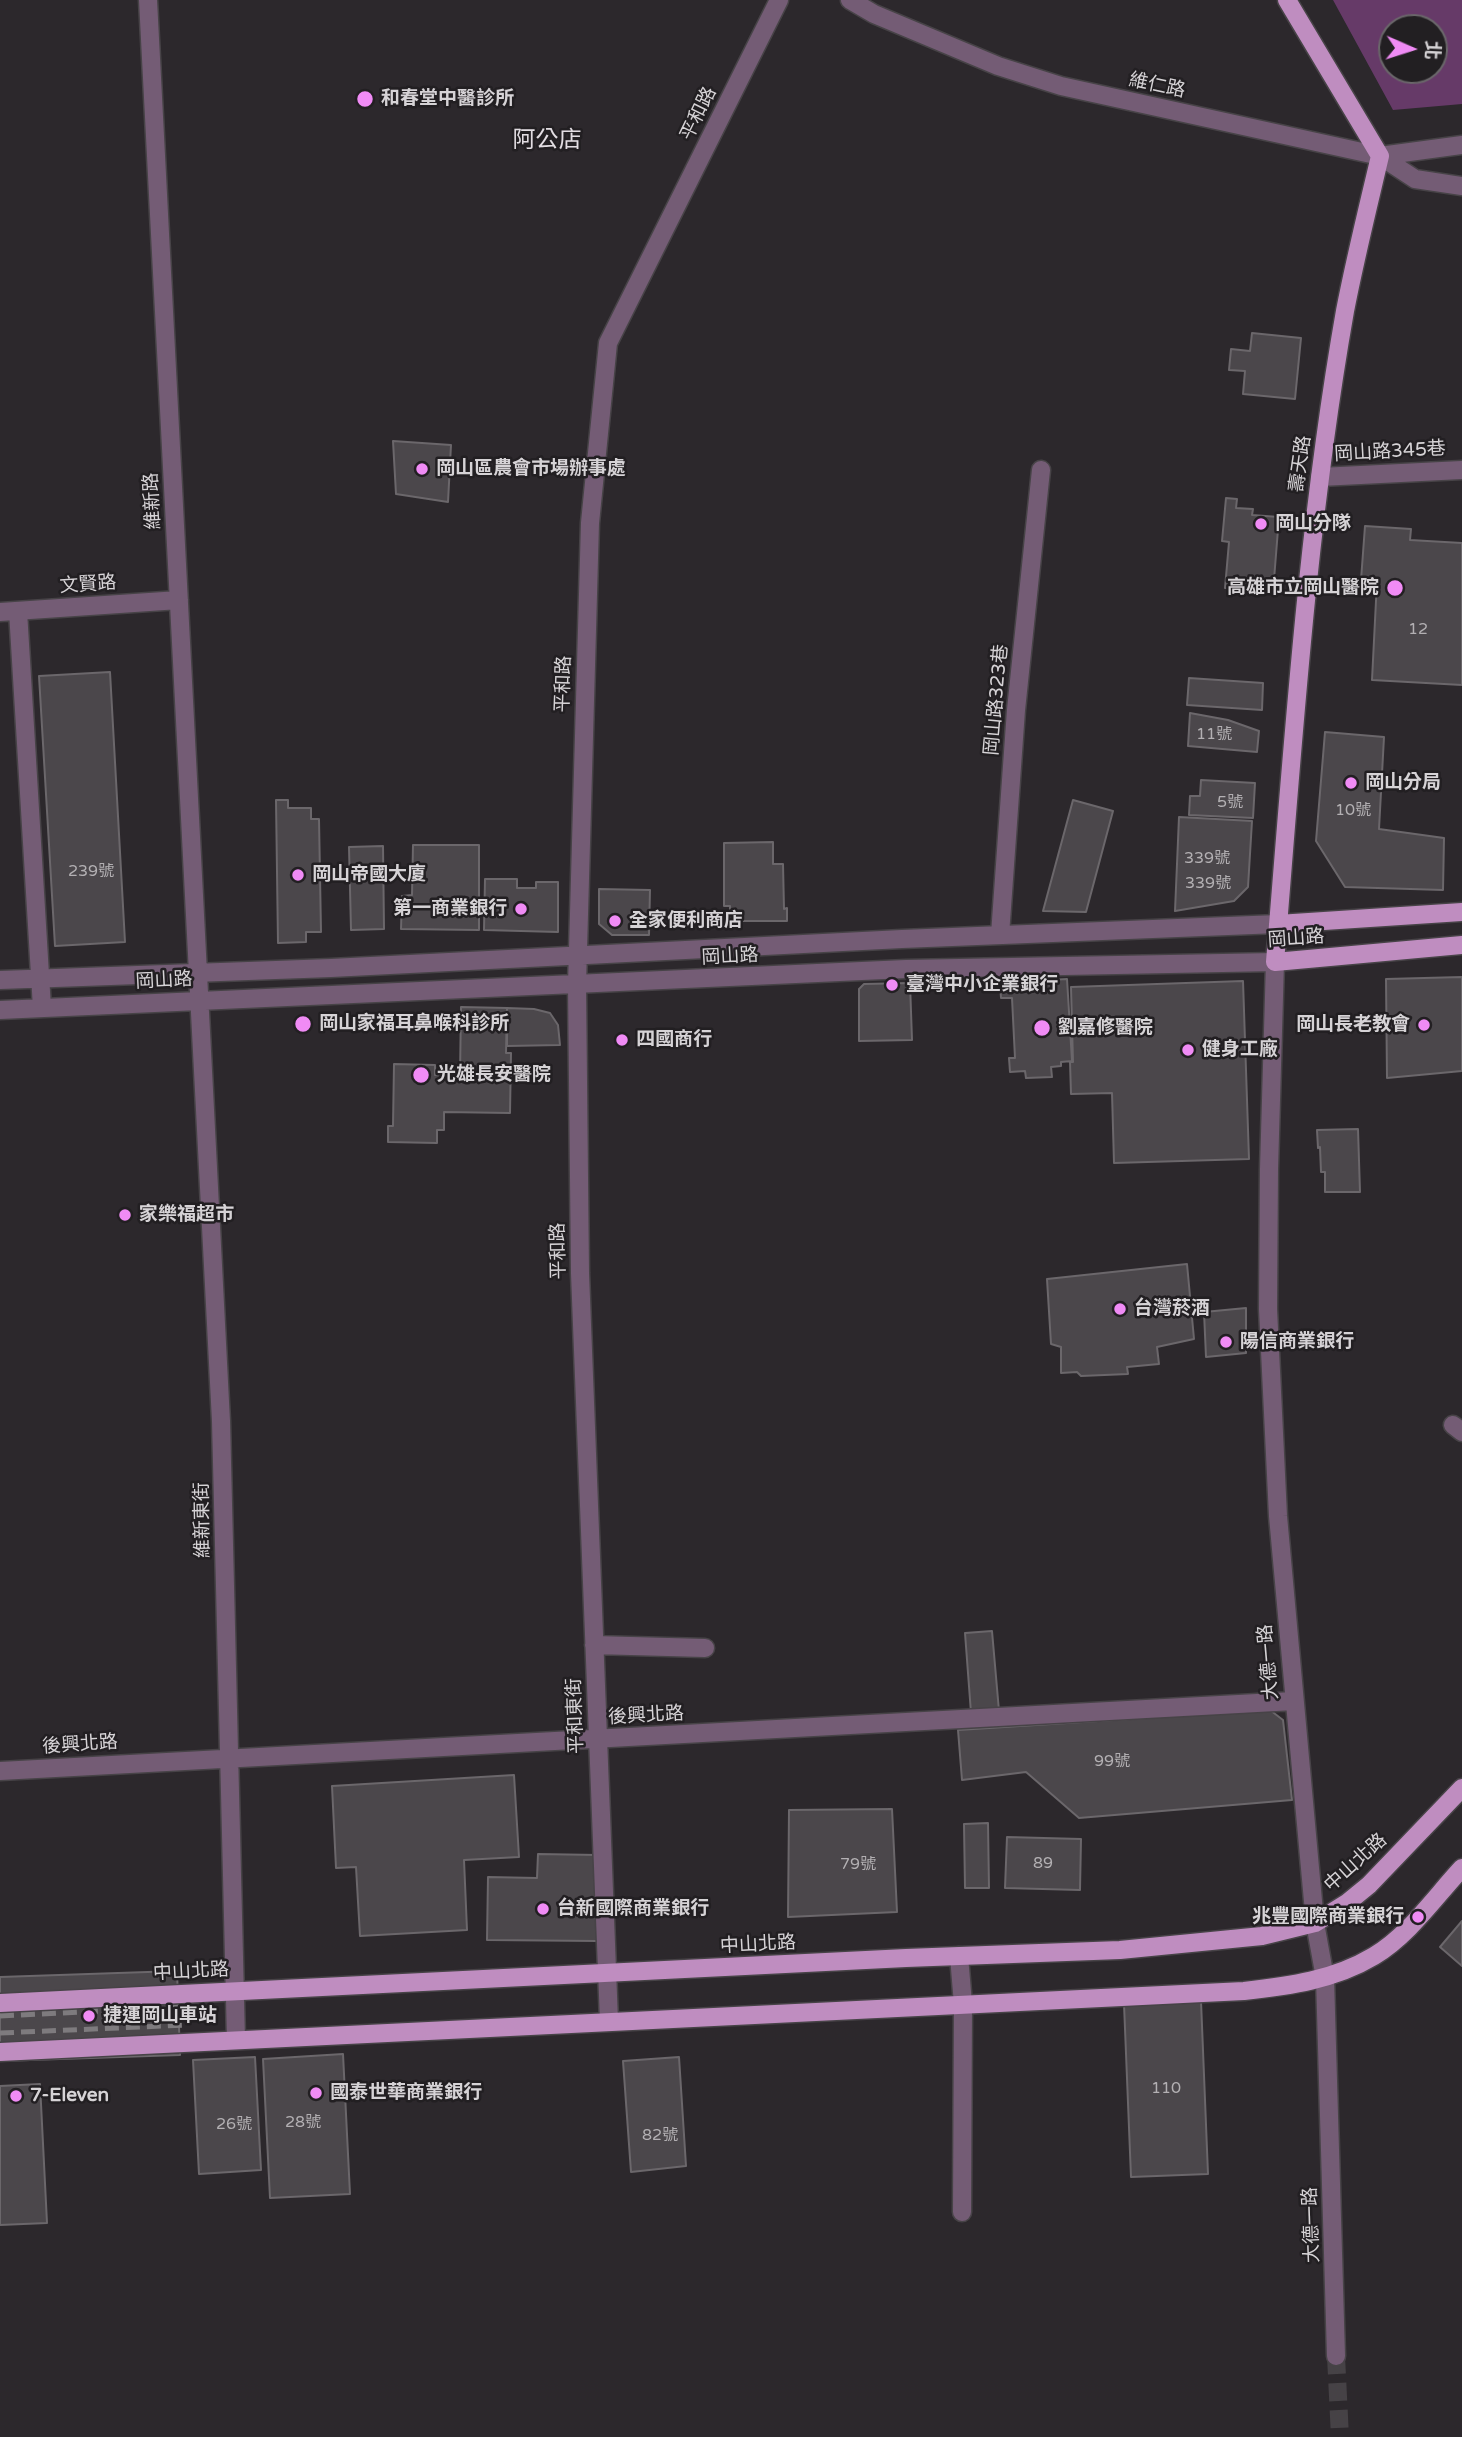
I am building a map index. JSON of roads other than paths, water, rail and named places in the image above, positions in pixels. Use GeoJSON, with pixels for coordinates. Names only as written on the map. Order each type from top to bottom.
{"type":"FeatureCollection","features":[{"type":"Feature","properties":{"kind":"main road"},"geometry":{"type":"LineString","coordinates":[[1287,0],[1380,156]]}},
{"type":"Feature","properties":{"kind":"main road","name":"壽天路"},"geometry":{"type":"LineString","coordinates":[[1275,962],[1298,691],[1320,477],[1345,310],[1380,156]]}},
{"type":"Feature","properties":{"kind":"main road","name":"岡山路"},"geometry":{"type":"LineString","coordinates":[[1278,924],[1462,912]]}},
{"type":"Feature","properties":{"kind":"main road","name":"岡山路"},"geometry":{"type":"LineString","coordinates":[[1275,962],[1462,945]]}},
{"type":"Feature","properties":{"kind":"main road","name":"中山北路"},"geometry":{"type":"LineString","coordinates":[[0,2003],[1120,1950],[1262,1936],[1315,1923],[1347,1903],[1369,1885],[1462,1788]]}},
{"type":"Feature","properties":{"kind":"main road"},"geometry":{"type":"LineString","coordinates":[[0,2052],[1244,1991],[1289,1986],[1325,1978],[1375,1956],[1404,1931],[1462,1868]]}},
{"type":"Feature","properties":{"kind":"street","name":"維新路"},"geometry":{"type":"LineString","coordinates":[[148,0],[200,1000]]}},
{"type":"Feature","properties":{"kind":"street","name":"平和路"},"geometry":{"type":"LineString","coordinates":[[583,1410],[577,956],[590,523],[608,343],[779,0]]}},
{"type":"Feature","properties":{"kind":"street","name":"維仁路"},"geometry":{"type":"LineString","coordinates":[[850,0],[874,14],[998,66],[1060,86],[1380,156],[1415,179],[1462,186]]}},
{"type":"Feature","properties":{"kind":"street"},"geometry":{"type":"LineString","coordinates":[[1380,156],[1462,145]]}},
{"type":"Feature","properties":{"kind":"street","name":"岡山路323巷"},"geometry":{"type":"LineString","coordinates":[[1000,935],[1016,710],[1041,470]]}},
{"type":"Feature","properties":{"kind":"street","name":"岡山路345巷"},"geometry":{"type":"LineString","coordinates":[[1320,477],[1462,470]]}},
{"type":"Feature","properties":{"kind":"street","name":"文賢路"},"geometry":{"type":"LineString","coordinates":[[0,612],[179,600]]}},
{"type":"Feature","properties":{"kind":"street"},"geometry":{"type":"LineString","coordinates":[[18,611],[42,1008]]}},
{"type":"Feature","properties":{"kind":"street","name":"岡山路"},"geometry":{"type":"LineString","coordinates":[[0,980],[345,967],[1278,924]]}},
{"type":"Feature","properties":{"kind":"street","name":"岡山路"},"geometry":{"type":"LineString","coordinates":[[0,1010],[906,969],[1275,962]]}},
{"type":"Feature","properties":{"kind":"street","name":"大德一路"},"geometry":{"type":"LineString","coordinates":[[1275,962],[1268,1309],[1278,1516],[1315,1923],[1325,1978],[1336,2356]]}},
{"type":"Feature","properties":{"kind":"street","name":"維新東街"},"geometry":{"type":"LineString","coordinates":[[200,1000],[221,1421],[236,2040]]}},
{"type":"Feature","properties":{"kind":"street","name":"平和東街"},"geometry":{"type":"LineString","coordinates":[[583,1410],[609,2021]]}},
{"type":"Feature","properties":{"kind":"street"},"geometry":{"type":"LineString","coordinates":[[594,1645],[705,1648]]}},
{"type":"Feature","properties":{"kind":"street","name":"後興北路"},"geometry":{"type":"LineString","coordinates":[[0,1771],[1294,1701]]}},
{"type":"Feature","properties":{"kind":"street"},"geometry":{"type":"LineString","coordinates":[[959,1956],[962,2004],[962,2212]]}},
{"type":"Feature","properties":{"kind":"tunnel"},"geometry":{"type":"LineString","coordinates":[[1336,2356],[1340,2437]]}},
{"type":"Feature","properties":{"kind":"railway"},"geometry":{"type":"LineString","coordinates":[[0,2016],[185,2007]]}},
{"type":"Feature","properties":{"kind":"railway"},"geometry":{"type":"LineString","coordinates":[[0,2033],[186,2025]]}},
{"type":"Feature","properties":{"kind":"place","name":"和春堂中醫診所"},"geometry":{"type":"Point","coordinates":[365,99]}},
{"type":"Feature","properties":{"kind":"place","name":"岡山區農會市場辦事處"},"geometry":{"type":"Point","coordinates":[422,469]}},
{"type":"Feature","properties":{"kind":"place","name":"岡山分隊"},"geometry":{"type":"Point","coordinates":[1261,524]}},
{"type":"Feature","properties":{"kind":"place","name":"高雄市立岡山醫院"},"geometry":{"type":"Point","coordinates":[1395,588]}},
{"type":"Feature","properties":{"kind":"place","name":"岡山分局"},"geometry":{"type":"Point","coordinates":[1351,783]}},
{"type":"Feature","properties":{"kind":"place","name":"岡山帝國大廈"},"geometry":{"type":"Point","coordinates":[298,875]}},
{"type":"Feature","properties":{"kind":"place","name":"第一商業銀行"},"geometry":{"type":"Point","coordinates":[521,909]}},
{"type":"Feature","properties":{"kind":"place","name":"全家便利商店"},"geometry":{"type":"Point","coordinates":[615,921]}},
{"type":"Feature","properties":{"kind":"place","name":"臺灣中小企業銀行"},"geometry":{"type":"Point","coordinates":[892,985]}},
{"type":"Feature","properties":{"kind":"place","name":"岡山家福耳鼻喉科診所"},"geometry":{"type":"Point","coordinates":[303,1024]}},
{"type":"Feature","properties":{"kind":"place","name":"岡山長老教會"},"geometry":{"type":"Point","coordinates":[1424,1025]}},
{"type":"Feature","properties":{"kind":"place","name":"劉嘉修醫院"},"geometry":{"type":"Point","coordinates":[1042,1028]}},
{"type":"Feature","properties":{"kind":"place","name":"四國商行"},"geometry":{"type":"Point","coordinates":[622,1040]}},
{"type":"Feature","properties":{"kind":"place","name":"健身工廠"},"geometry":{"type":"Point","coordinates":[1188,1050]}},
{"type":"Feature","properties":{"kind":"place","name":"光雄長安醫院"},"geometry":{"type":"Point","coordinates":[421,1075]}},
{"type":"Feature","properties":{"kind":"place","name":"家樂福超市"},"geometry":{"type":"Point","coordinates":[125,1215]}},
{"type":"Feature","properties":{"kind":"place","name":"台灣菸酒"},"geometry":{"type":"Point","coordinates":[1120,1309]}},
{"type":"Feature","properties":{"kind":"place","name":"陽信商業銀行"},"geometry":{"type":"Point","coordinates":[1226,1342]}},
{"type":"Feature","properties":{"kind":"place","name":"台新國際商業銀行"},"geometry":{"type":"Point","coordinates":[543,1909]}},
{"type":"Feature","properties":{"kind":"place","name":"兆豐國際商業銀行"},"geometry":{"type":"Point","coordinates":[1418,1917]}},
{"type":"Feature","properties":{"kind":"place","name":"捷運岡山車站"},"geometry":{"type":"Point","coordinates":[89,2016]}},
{"type":"Feature","properties":{"kind":"place","name":"國泰世華商業銀行"},"geometry":{"type":"Point","coordinates":[316,2093]}},
{"type":"Feature","properties":{"kind":"place","name":"7-Eleven"},"geometry":{"type":"Point","coordinates":[16,2096]}},
{"type":"Feature","properties":{"kind":"district","name":"阿公店"},"geometry":{"type":"Point","coordinates":[547,141]}}]}
